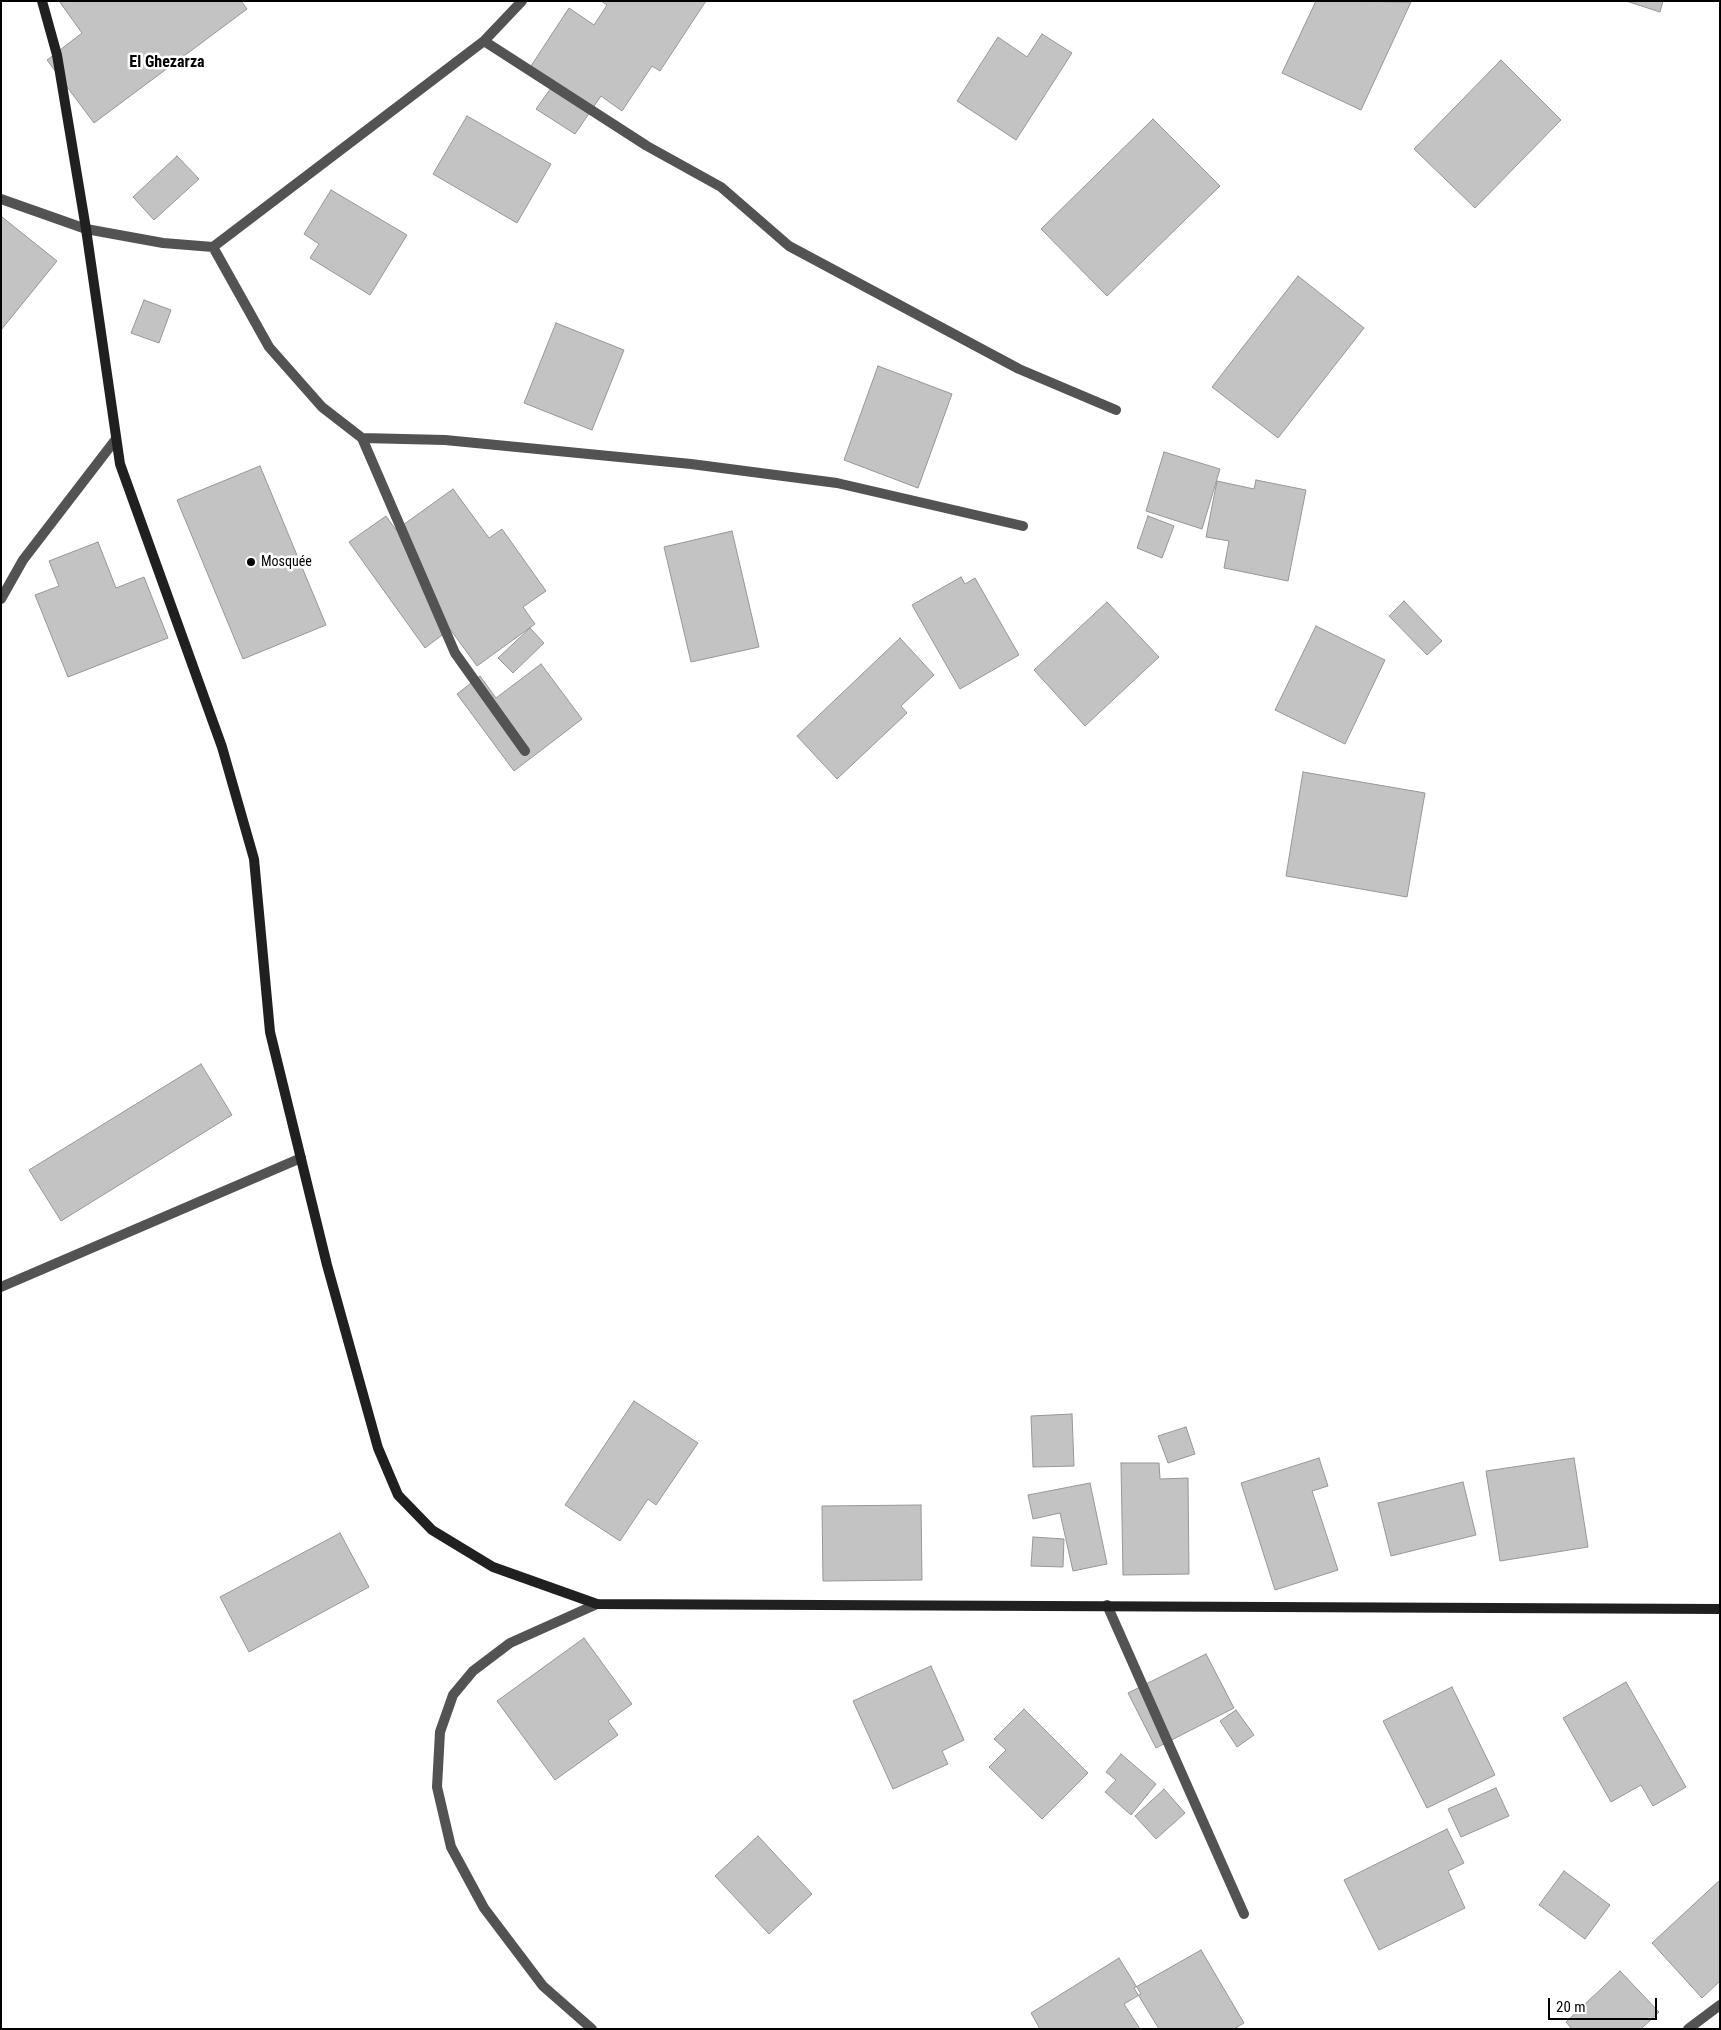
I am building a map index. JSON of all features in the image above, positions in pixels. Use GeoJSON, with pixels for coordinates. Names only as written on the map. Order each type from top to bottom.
{"type":"FeatureCollection","features":[{"type":"Feature","properties":{"kind":"street"},"geometry":{"type":"LineString","coordinates":[[42,1],[58,55],[86,229],[120,464],[222,747],[254,859],[270,1032],[327,1264],[378,1448],[398,1495],[432,1530],[493,1567],[597,1604],[1720,1609]]}},
{"type":"Feature","properties":{"kind":"street"},"geometry":{"type":"LineString","coordinates":[[1,199],[86,229],[163,243],[213,247],[484,41],[522,1]]}},
{"type":"Feature","properties":{"kind":"street"},"geometry":{"type":"LineString","coordinates":[[484,41],[647,146],[721,187],[789,246],[1019,370],[1116,410]]}},
{"type":"Feature","properties":{"kind":"street"},"geometry":{"type":"LineString","coordinates":[[213,247],[269,347],[322,407],[362,438],[455,653],[525,751]]}},
{"type":"Feature","properties":{"kind":"street"},"geometry":{"type":"LineString","coordinates":[[362,438],[445,440],[691,464],[837,483],[1023,526]]}},
{"type":"Feature","properties":{"kind":"street"},"geometry":{"type":"LineString","coordinates":[[1,599],[23,560],[116,439]]}},
{"type":"Feature","properties":{"kind":"street"},"geometry":{"type":"LineString","coordinates":[[1,1287],[301,1158]]}},
{"type":"Feature","properties":{"kind":"street"},"geometry":{"type":"LineString","coordinates":[[592,2029],[543,1986],[484,1908],[452,1847],[437,1787],[440,1732],[453,1695],[473,1671],[510,1643],[597,1604]]}},
{"type":"Feature","properties":{"kind":"street"},"geometry":{"type":"LineString","coordinates":[[1107,1605],[1244,1914]]}},
{"type":"Feature","properties":{"kind":"street"},"geometry":{"type":"LineString","coordinates":[[1688,2029],[1720,2005]]}},
{"type":"Feature","properties":{"kind":"building"},"geometry":{"type":"Polygon","coordinates":[[[59,1],[241,1],[247,9],[94,123],[47,60],[82,33],[59,1]]]}},
{"type":"Feature","properties":{"kind":"building"},"geometry":{"type":"Polygon","coordinates":[[[601,1],[706,1],[660,71],[652,66],[622,111],[601,96],[575,134],[536,109],[551,88],[527,72],[569,8],[594,25],[607,5],[601,1]]]}},
{"type":"Feature","properties":{"kind":"building"},"geometry":{"type":"Polygon","coordinates":[[[1316,1],[1411,2],[1361,110],[1282,73],[1316,1]]]}},
{"type":"Feature","properties":{"kind":"building"},"geometry":{"type":"Polygon","coordinates":[[[1626,1],[1663,1],[1660,12],[1626,1]]]}},
{"type":"Feature","properties":{"kind":"building"},"geometry":{"type":"Polygon","coordinates":[[[1042,34],[1072,53],[1016,140],[957,101],[998,37],[1027,57],[1042,34]]]}},
{"type":"Feature","properties":{"kind":"building"},"geometry":{"type":"Polygon","coordinates":[[[1501,60],[1561,120],[1475,208],[1414,149],[1501,60]]]}},
{"type":"Feature","properties":{"kind":"building"},"geometry":{"type":"Polygon","coordinates":[[[467,116],[551,164],[517,223],[433,174],[467,116]]]}},
{"type":"Feature","properties":{"kind":"building"},"geometry":{"type":"Polygon","coordinates":[[[1153,119],[1220,186],[1107,296],[1041,229],[1153,119]]]}},
{"type":"Feature","properties":{"kind":"building"},"geometry":{"type":"Polygon","coordinates":[[[177,156],[199,179],[154,220],[133,197],[177,156]]]}},
{"type":"Feature","properties":{"kind":"building"},"geometry":{"type":"Polygon","coordinates":[[[331,190],[407,235],[370,295],[310,258],[319,244],[304,234],[331,190]]]}},
{"type":"Feature","properties":{"kind":"building"},"geometry":{"type":"Polygon","coordinates":[[[1,218],[57,261],[1,330],[1,218]]]}},
{"type":"Feature","properties":{"kind":"building"},"geometry":{"type":"Polygon","coordinates":[[[1298,276],[1364,328],[1278,438],[1212,387],[1298,276]]]}},
{"type":"Feature","properties":{"kind":"building"},"geometry":{"type":"Polygon","coordinates":[[[144,300],[171,310],[159,343],[131,333],[144,300]]]}},
{"type":"Feature","properties":{"kind":"building"},"geometry":{"type":"Polygon","coordinates":[[[556,323],[624,350],[592,430],[524,403],[556,323]]]}},
{"type":"Feature","properties":{"kind":"building"},"geometry":{"type":"Polygon","coordinates":[[[878,366],[952,394],[918,488],[844,460],[878,366]]]}},
{"type":"Feature","properties":{"kind":"building"},"geometry":{"type":"Polygon","coordinates":[[[1164,452],[1220,469],[1202,529],[1146,511],[1164,452]]]}},
{"type":"Feature","properties":{"kind":"building","name":"Mosquée"},"geometry":{"type":"Polygon","coordinates":[[[260,466],[326,625],[243,659],[177,500],[260,466]]]}},
{"type":"Feature","properties":{"kind":"building"},"geometry":{"type":"Polygon","coordinates":[[[1256,480],[1306,490],[1288,581],[1224,568],[1229,541],[1206,537],[1217,481],[1254,489],[1256,480]]]}},
{"type":"Feature","properties":{"kind":"building"},"geometry":{"type":"Polygon","coordinates":[[[453,489],[489,538],[502,529],[546,591],[523,607],[535,624],[477,666],[450,629],[425,648],[349,542],[386,516],[396,530],[453,489]]]}},
{"type":"Feature","properties":{"kind":"building"},"geometry":{"type":"Polygon","coordinates":[[[1148,516],[1174,526],[1162,558],[1137,548],[1148,516]]]}},
{"type":"Feature","properties":{"kind":"building"},"geometry":{"type":"Polygon","coordinates":[[[732,531],[759,647],[691,662],[664,547],[732,531]]]}},
{"type":"Feature","properties":{"kind":"building"},"geometry":{"type":"Polygon","coordinates":[[[98,542],[116,588],[144,577],[168,638],[68,677],[35,595],[59,586],[49,561],[98,542]]]}},
{"type":"Feature","properties":{"kind":"building"},"geometry":{"type":"Polygon","coordinates":[[[961,577],[965,584],[975,578],[1019,655],[960,689],[912,605],[961,577]]]}},
{"type":"Feature","properties":{"kind":"building"},"geometry":{"type":"Polygon","coordinates":[[[1404,601],[1442,641],[1427,655],[1389,616],[1404,601]]]}},
{"type":"Feature","properties":{"kind":"building"},"geometry":{"type":"Polygon","coordinates":[[[1107,602],[1159,657],[1085,726],[1034,670],[1107,602]]]}},
{"type":"Feature","properties":{"kind":"building"},"geometry":{"type":"Polygon","coordinates":[[[1316,626],[1385,660],[1345,744],[1275,710],[1316,626]]]}},
{"type":"Feature","properties":{"kind":"building"},"geometry":{"type":"Polygon","coordinates":[[[530,628],[544,643],[513,673],[498,658],[530,628]]]}},
{"type":"Feature","properties":{"kind":"building"},"geometry":{"type":"Polygon","coordinates":[[[900,638],[934,675],[901,706],[907,713],[837,779],[797,736],[900,638]]]}},
{"type":"Feature","properties":{"kind":"building"},"geometry":{"type":"Polygon","coordinates":[[[541,664],[582,719],[514,771],[457,694],[480,676],[496,698],[541,664]]]}},
{"type":"Feature","properties":{"kind":"building"},"geometry":{"type":"Polygon","coordinates":[[[1303,772],[1425,793],[1407,897],[1286,876],[1303,772]]]}},
{"type":"Feature","properties":{"kind":"building"},"geometry":{"type":"Polygon","coordinates":[[[201,1064],[232,1115],[61,1221],[29,1170],[201,1064]]]}},
{"type":"Feature","properties":{"kind":"building"},"geometry":{"type":"Polygon","coordinates":[[[634,1401],[698,1443],[656,1505],[648,1499],[620,1541],[565,1505],[634,1401]]]}},
{"type":"Feature","properties":{"kind":"building"},"geometry":{"type":"Polygon","coordinates":[[[1072,1414],[1074,1466],[1033,1467],[1031,1416],[1072,1414]]]}},
{"type":"Feature","properties":{"kind":"building"},"geometry":{"type":"Polygon","coordinates":[[[1186,1427],[1195,1454],[1168,1463],[1158,1436],[1186,1427]]]}},
{"type":"Feature","properties":{"kind":"building"},"geometry":{"type":"Polygon","coordinates":[[[1319,1458],[1328,1486],[1312,1491],[1338,1570],[1275,1590],[1241,1483],[1319,1458]]]}},
{"type":"Feature","properties":{"kind":"building"},"geometry":{"type":"Polygon","coordinates":[[[1574,1458],[1588,1547],[1500,1561],[1486,1471],[1574,1458]]]}},
{"type":"Feature","properties":{"kind":"building"},"geometry":{"type":"Polygon","coordinates":[[[1121,1463],[1159,1463],[1160,1479],[1188,1478],[1189,1574],[1123,1575],[1121,1463]]]}},
{"type":"Feature","properties":{"kind":"building"},"geometry":{"type":"Polygon","coordinates":[[[1463,1482],[1476,1535],[1391,1556],[1378,1503],[1463,1482]]]}},
{"type":"Feature","properties":{"kind":"building"},"geometry":{"type":"Polygon","coordinates":[[[1090,1483],[1107,1564],[1073,1571],[1060,1513],[1033,1519],[1028,1495],[1090,1483]]]}},
{"type":"Feature","properties":{"kind":"building"},"geometry":{"type":"Polygon","coordinates":[[[921,1505],[922,1580],[823,1581],[822,1506],[921,1505]]]}},
{"type":"Feature","properties":{"kind":"building"},"geometry":{"type":"Polygon","coordinates":[[[340,1533],[369,1587],[249,1652],[220,1597],[340,1533]]]}},
{"type":"Feature","properties":{"kind":"building"},"geometry":{"type":"Polygon","coordinates":[[[1033,1537],[1064,1539],[1063,1567],[1031,1566],[1033,1537]]]}},
{"type":"Feature","properties":{"kind":"building"},"geometry":{"type":"Polygon","coordinates":[[[584,1638],[632,1704],[608,1721],[618,1735],[555,1780],[497,1701],[584,1638]]]}},
{"type":"Feature","properties":{"kind":"building"},"geometry":{"type":"Polygon","coordinates":[[[1206,1654],[1234,1708],[1156,1748],[1128,1693],[1206,1654]]]}},
{"type":"Feature","properties":{"kind":"building"},"geometry":{"type":"Polygon","coordinates":[[[931,1666],[964,1740],[942,1751],[948,1764],[893,1789],[853,1701],[931,1666]]]}},
{"type":"Feature","properties":{"kind":"building"},"geometry":{"type":"Polygon","coordinates":[[[1626,1682],[1686,1787],[1653,1806],[1641,1785],[1611,1802],[1563,1718],[1626,1682]]]}},
{"type":"Feature","properties":{"kind":"building"},"geometry":{"type":"Polygon","coordinates":[[[1452,1687],[1495,1775],[1427,1808],[1383,1721],[1452,1687]]]}},
{"type":"Feature","properties":{"kind":"building"},"geometry":{"type":"Polygon","coordinates":[[[1024,1709],[1088,1773],[1042,1819],[989,1767],[1006,1750],[994,1739],[1024,1709]]]}},
{"type":"Feature","properties":{"kind":"building"},"geometry":{"type":"Polygon","coordinates":[[[1236,1710],[1254,1735],[1237,1747],[1220,1721],[1236,1710]]]}},
{"type":"Feature","properties":{"kind":"building"},"geometry":{"type":"Polygon","coordinates":[[[1121,1754],[1156,1784],[1131,1815],[1105,1792],[1116,1780],[1106,1772],[1121,1754]]]}},
{"type":"Feature","properties":{"kind":"building"},"geometry":{"type":"Polygon","coordinates":[[[1496,1788],[1509,1816],[1461,1837],[1448,1809],[1496,1788]]]}},
{"type":"Feature","properties":{"kind":"building"},"geometry":{"type":"Polygon","coordinates":[[[1164,1789],[1185,1813],[1156,1839],[1135,1816],[1164,1789]]]}},
{"type":"Feature","properties":{"kind":"building"},"geometry":{"type":"Polygon","coordinates":[[[1447,1829],[1464,1863],[1448,1871],[1465,1908],[1379,1950],[1344,1880],[1447,1829]]]}},
{"type":"Feature","properties":{"kind":"building"},"geometry":{"type":"Polygon","coordinates":[[[758,1836],[812,1894],[769,1934],[715,1876],[758,1836]]]}},
{"type":"Feature","properties":{"kind":"building"},"geometry":{"type":"Polygon","coordinates":[[[1564,1871],[1610,1905],[1585,1939],[1539,1905],[1564,1871]]]}},
{"type":"Feature","properties":{"kind":"building"},"geometry":{"type":"Polygon","coordinates":[[[1720,1880],[1720,1981],[1702,1998],[1652,1943],[1720,1880]]]}},
{"type":"Feature","properties":{"kind":"building"},"geometry":{"type":"Polygon","coordinates":[[[1201,1950],[1244,2023],[1234,2029],[1159,2029],[1134,1988],[1201,1950]]]}},
{"type":"Feature","properties":{"kind":"building"},"geometry":{"type":"Polygon","coordinates":[[[1119,1958],[1141,1994],[1124,2004],[1140,2029],[1040,2029],[1031,2013],[1119,1958]]]}},
{"type":"Feature","properties":{"kind":"building"},"geometry":{"type":"Polygon","coordinates":[[[1620,1971],[1659,2012],[1641,2029],[1572,2029],[1566,2022],[1620,1971]]]}},
{"type":"Feature","properties":{"kind":"place","name":"Mosquée"},"geometry":{"type":"Point","coordinates":[251,562]}},
{"type":"Feature","properties":{"kind":"district","name":"El Ghezarza"},"geometry":{"type":"Point","coordinates":[167,63]}}]}
